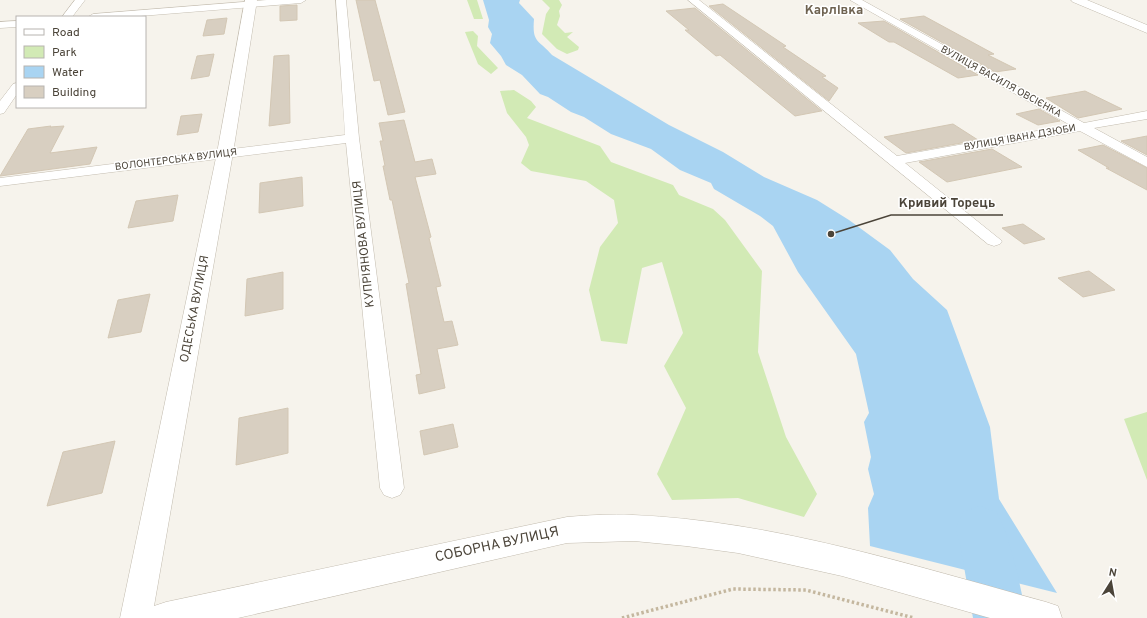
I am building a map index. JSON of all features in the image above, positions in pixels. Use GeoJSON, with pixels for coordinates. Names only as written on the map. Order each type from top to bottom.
{"type":"FeatureCollection","features":[{"type":"Feature","properties":{"kind":"street"},"geometry":{"type":"LineString","coordinates":[[68,16],[80,0]]}},
{"type":"Feature","properties":{"kind":"street"},"geometry":{"type":"LineString","coordinates":[[103,16],[250,2],[301,0]]}},
{"type":"Feature","properties":{"kind":"street","name":"КУПРІЯНОВА ВУЛИЦЯ"},"geometry":{"type":"LineString","coordinates":[[341,0],[352,138],[392,488]]}},
{"type":"Feature","properties":{"kind":"street","name":"ВУЛИЦЯ ВАСИЛЯ ОВСІЄНКА"},"geometry":{"type":"LineString","coordinates":[[855,0],[1147,163]]}},
{"type":"Feature","properties":{"kind":"street"},"geometry":{"type":"LineString","coordinates":[[1077,0],[1147,29]]}},
{"type":"Feature","properties":{"kind":"street"},"geometry":{"type":"LineString","coordinates":[[694,1],[709,1]]}},
{"type":"Feature","properties":{"kind":"street"},"geometry":{"type":"LineString","coordinates":[[694,1],[994,241]]}},
{"type":"Feature","properties":{"kind":"street","name":"ОДЕСЬКА ВУЛИЦЯ"},"geometry":{"type":"LineString","coordinates":[[136,618],[225,153],[250,2]]}},
{"type":"Feature","properties":{"kind":"street"},"geometry":{"type":"LineString","coordinates":[[0,25],[16,24]]}},
{"type":"Feature","properties":{"kind":"street"},"geometry":{"type":"LineString","coordinates":[[0,110],[16,87]]}},
{"type":"Feature","properties":{"kind":"street","name":"ВУЛИЦЯ ІВАНА ДЗЮБИ"},"geometry":{"type":"LineString","coordinates":[[894,161],[1147,115]]}},
{"type":"Feature","properties":{"kind":"street","name":"ВОЛОНТЕРСЬКА ВУЛИЦЯ"},"geometry":{"type":"LineString","coordinates":[[0,182],[352,138]]}},
{"type":"Feature","properties":{"kind":"street","name":"СОБОРНА ВУЛИЦЯ"},"geometry":{"type":"LineString","coordinates":[[166,618],[567,530],[633,528],[690,532],[831,559],[1046,618]]}},
{"type":"Feature","properties":{"kind":"path"},"geometry":{"type":"LineString","coordinates":[[622,618],[733,589],[806,590],[914,618]]}},
{"type":"Feature","properties":{"kind":"green space"},"geometry":{"type":"Polygon","coordinates":[[[467,0],[477,0],[483,19],[474,19],[467,0]]]}},
{"type":"Feature","properties":{"kind":"green space"},"geometry":{"type":"Polygon","coordinates":[[[542,0],[559,0],[562,5],[559,11],[560,16],[557,25],[565,33],[573,32],[567,37],[579,47],[578,50],[567,54],[557,49],[542,34],[546,14],[550,8],[542,0]]]}},
{"type":"Feature","properties":{"kind":"green space"},"geometry":{"type":"Polygon","coordinates":[[[473,31],[478,36],[477,46],[498,68],[491,74],[478,64],[465,32],[473,31]]]}},
{"type":"Feature","properties":{"kind":"green space"},"geometry":{"type":"Polygon","coordinates":[[[514,90],[531,101],[536,107],[527,118],[600,146],[611,162],[673,185],[679,195],[713,209],[725,220],[762,271],[758,352],[786,437],[817,494],[804,517],[738,498],[672,500],[657,474],[686,408],[664,366],[683,333],[662,262],[642,268],[627,344],[601,341],[589,290],[600,247],[618,223],[614,200],[586,181],[531,171],[521,163],[529,145],[526,137],[507,113],[500,91],[514,90]]]}},
{"type":"Feature","properties":{"kind":"green space"},"geometry":{"type":"Polygon","coordinates":[[[1147,412],[1147,480],[1124,419],[1147,412]]]}},
{"type":"Feature","properties":{"kind":"water"},"geometry":{"type":"Polygon","coordinates":[[[483,0],[520,0],[519,3],[534,19],[535,37],[552,55],[669,125],[723,152],[764,177],[817,200],[849,220],[890,250],[913,279],[947,310],[990,427],[999,499],[1057,593],[870,546],[868,508],[874,494],[868,469],[871,457],[864,422],[869,413],[856,354],[798,272],[773,226],[760,216],[714,189],[711,183],[680,170],[651,149],[611,134],[584,117],[571,112],[548,97],[540,94],[522,75],[506,65],[501,56],[490,43],[492,34],[488,27],[489,20],[483,0]]]}},
{"type":"Feature","properties":{"kind":"building"},"geometry":{"type":"Polygon","coordinates":[[[356,0],[375,0],[405,112],[388,115],[380,80],[374,81],[356,0]]]}},
{"type":"Feature","properties":{"kind":"building"},"geometry":{"type":"Polygon","coordinates":[[[723,4],[786,46],[783,47],[826,76],[822,77],[838,88],[829,101],[709,6],[723,4]]]}},
{"type":"Feature","properties":{"kind":"building"},"geometry":{"type":"Polygon","coordinates":[[[297,5],[297,20],[280,21],[280,6],[297,5]]]}},
{"type":"Feature","properties":{"kind":"building"},"geometry":{"type":"Polygon","coordinates":[[[695,8],[822,111],[795,116],[720,55],[716,56],[685,30],[689,30],[666,11],[695,8]]]}},
{"type":"Feature","properties":{"kind":"building"},"geometry":{"type":"Polygon","coordinates":[[[924,16],[994,54],[988,55],[1016,69],[995,72],[900,19],[924,16]]]}},
{"type":"Feature","properties":{"kind":"building"},"geometry":{"type":"Polygon","coordinates":[[[227,18],[224,34],[203,36],[207,20],[227,18]]]}},
{"type":"Feature","properties":{"kind":"building"},"geometry":{"type":"Polygon","coordinates":[[[884,21],[978,75],[958,78],[894,42],[889,42],[858,23],[884,21]]]}},
{"type":"Feature","properties":{"kind":"building"},"geometry":{"type":"Polygon","coordinates":[[[214,54],[209,76],[191,79],[197,56],[214,54]]]}},
{"type":"Feature","properties":{"kind":"building"},"geometry":{"type":"Polygon","coordinates":[[[289,55],[290,123],[269,126],[274,56],[289,55]]]}},
{"type":"Feature","properties":{"kind":"building"},"geometry":{"type":"Polygon","coordinates":[[[1085,91],[1122,109],[1078,118],[1046,98],[1085,91]]]}},
{"type":"Feature","properties":{"kind":"building"},"geometry":{"type":"Polygon","coordinates":[[[1039,109],[1060,121],[1038,125],[1016,114],[1039,109]]]}},
{"type":"Feature","properties":{"kind":"building"},"geometry":{"type":"Polygon","coordinates":[[[202,114],[198,132],[177,135],[181,116],[202,114]]]}},
{"type":"Feature","properties":{"kind":"building"},"geometry":{"type":"Polygon","coordinates":[[[404,120],[415,162],[432,159],[436,174],[415,177],[431,237],[429,238],[441,286],[436,287],[444,322],[452,321],[458,345],[437,349],[445,388],[419,394],[416,375],[421,374],[406,284],[409,283],[392,200],[390,200],[383,166],[385,166],[380,141],[383,141],[379,123],[404,120]]]}},
{"type":"Feature","properties":{"kind":"building"},"geometry":{"type":"Polygon","coordinates":[[[953,124],[978,140],[906,153],[884,137],[953,124]]]}},
{"type":"Feature","properties":{"kind":"building"},"geometry":{"type":"Polygon","coordinates":[[[51,126],[50,127],[64,126],[50,153],[97,147],[90,164],[0,176],[28,129],[51,126]]]}},
{"type":"Feature","properties":{"kind":"building"},"geometry":{"type":"Polygon","coordinates":[[[1147,136],[1147,155],[1121,141],[1147,136]]]}},
{"type":"Feature","properties":{"kind":"building"},"geometry":{"type":"Polygon","coordinates":[[[1103,145],[1147,168],[1147,190],[1106,168],[1109,168],[1078,150],[1103,145]]]}},
{"type":"Feature","properties":{"kind":"building"},"geometry":{"type":"Polygon","coordinates":[[[992,149],[1022,167],[947,182],[919,162],[992,149]]]}},
{"type":"Feature","properties":{"kind":"building"},"geometry":{"type":"Polygon","coordinates":[[[302,177],[303,206],[259,213],[260,183],[302,177]]]}},
{"type":"Feature","properties":{"kind":"building"},"geometry":{"type":"Polygon","coordinates":[[[178,195],[173,221],[128,228],[136,201],[178,195]]]}},
{"type":"Feature","properties":{"kind":"building"},"geometry":{"type":"Polygon","coordinates":[[[1023,224],[1045,239],[1024,244],[1002,228],[1023,224]]]}},
{"type":"Feature","properties":{"kind":"building"},"geometry":{"type":"Polygon","coordinates":[[[1089,271],[1115,290],[1083,297],[1058,278],[1089,271]]]}},
{"type":"Feature","properties":{"kind":"building"},"geometry":{"type":"Polygon","coordinates":[[[283,272],[283,309],[245,316],[247,279],[283,272]]]}},
{"type":"Feature","properties":{"kind":"building"},"geometry":{"type":"Polygon","coordinates":[[[150,294],[141,332],[108,338],[118,300],[150,294]]]}},
{"type":"Feature","properties":{"kind":"building"},"geometry":{"type":"Polygon","coordinates":[[[288,408],[288,453],[236,465],[239,418],[288,408]]]}},
{"type":"Feature","properties":{"kind":"building"},"geometry":{"type":"Polygon","coordinates":[[[453,424],[458,447],[424,455],[420,431],[453,424]]]}},
{"type":"Feature","properties":{"kind":"building"},"geometry":{"type":"Polygon","coordinates":[[[115,441],[102,493],[47,506],[63,452],[115,441]]]}},
{"type":"Feature","properties":{"kind":"waterway"},"geometry":{"type":"LineString","coordinates":[[980,528],[985,544],[1000,618]]}},
{"type":"Feature","properties":{"kind":"place","name":"Кривий Торець"},"geometry":{"type":"Point","coordinates":[831,234]}},
{"type":"Feature","properties":{"kind":"district","name":"Карлівка"},"geometry":{"type":"Point","coordinates":[834,11]}}]}
